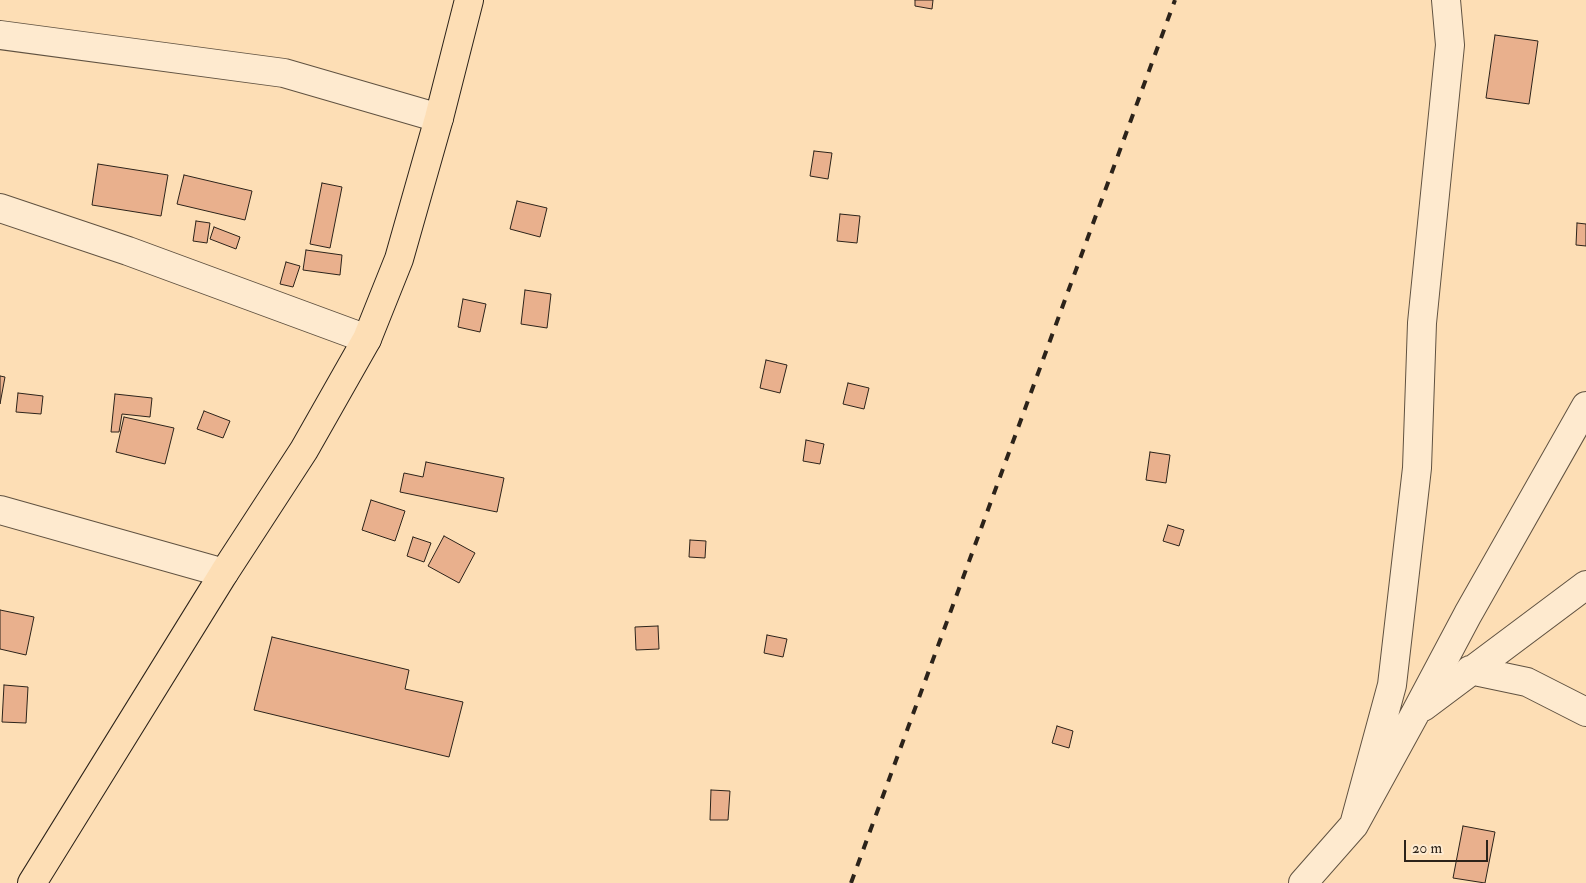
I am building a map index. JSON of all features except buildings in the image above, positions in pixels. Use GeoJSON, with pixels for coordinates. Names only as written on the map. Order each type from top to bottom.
{"type":"FeatureCollection","features":[{"type":"Feature","properties":{"kind":"main road"},"geometry":{"type":"LineString","coordinates":[[32,883],[224,572],[304,450],[367,339],[399,259],[440,118],[470,0]]}},
{"type":"Feature","properties":{"kind":"street"},"geometry":{"type":"LineString","coordinates":[[1354,825],[1392,685],[1417,468],[1422,323],[1450,45],[1446,0]]}},
{"type":"Feature","properties":{"kind":"street"},"geometry":{"type":"LineString","coordinates":[[0,35],[284,73],[440,118]]}},
{"type":"Feature","properties":{"kind":"street"},"geometry":{"type":"LineString","coordinates":[[0,208],[128,251],[367,339]]}},
{"type":"Feature","properties":{"kind":"street"},"geometry":{"type":"LineString","coordinates":[[1303,883],[1354,825],[1468,614],[1586,406]]}},
{"type":"Feature","properties":{"kind":"street"},"geometry":{"type":"LineString","coordinates":[[0,510],[224,572]]}},
{"type":"Feature","properties":{"kind":"street"},"geometry":{"type":"LineString","coordinates":[[1416,712],[1586,585]]}},
{"type":"Feature","properties":{"kind":"street"},"geometry":{"type":"LineString","coordinates":[[1470,670],[1527,682],[1586,712]]}},
{"type":"Feature","properties":{"kind":"railway"},"geometry":{"type":"LineString","coordinates":[[851,883],[1175,0]]}}]}
